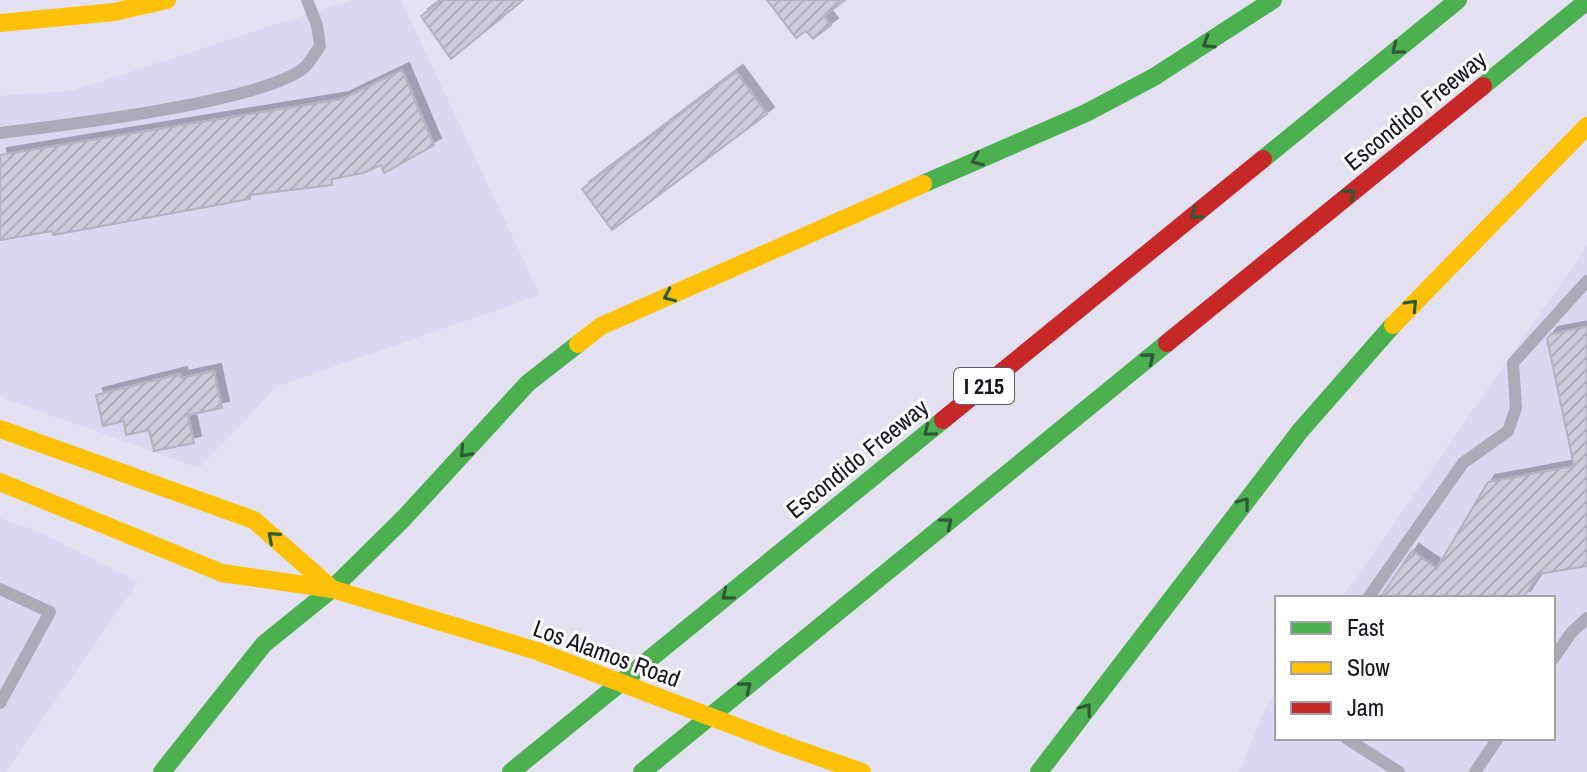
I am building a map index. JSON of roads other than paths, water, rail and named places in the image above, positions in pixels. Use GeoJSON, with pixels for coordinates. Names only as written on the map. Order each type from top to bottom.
{"type":"FeatureCollection","features":[{"type":"Feature","properties":{"kind":"main road"},"geometry":{"type":"LineString","coordinates":[[0,23],[114,12],[167,0]]}},
{"type":"Feature","properties":{"kind":"main road"},"geometry":{"type":"LineString","coordinates":[[162,772],[264,644],[332,589],[404,518],[528,383],[601,326],[1086,113],[1154,77],[1273,0]]}},
{"type":"Feature","properties":{"kind":"main road","name":"Escondido Freeway"},"geometry":{"type":"LineString","coordinates":[[511,772],[1458,0]]}},
{"type":"Feature","properties":{"kind":"main road","name":"Escondido Freeway"},"geometry":{"type":"LineString","coordinates":[[642,772],[1587,1]]}},
{"type":"Feature","properties":{"kind":"main road"},"geometry":{"type":"LineString","coordinates":[[1039,772],[1300,431],[1392,326],[1587,126]]}},
{"type":"Feature","properties":{"kind":"main road","name":"Los Alamos Road"},"geometry":{"type":"LineString","coordinates":[[0,429],[254,520],[332,589]]}},
{"type":"Feature","properties":{"kind":"main road","name":"Los Alamos Road"},"geometry":{"type":"LineString","coordinates":[[0,482],[222,573],[332,589],[537,651],[862,772]]}},
{"type":"Feature","properties":{"kind":"lane"},"geometry":{"type":"LineString","coordinates":[[0,133],[190,104],[270,84],[305,67],[320,46],[317,25],[307,0]]}},
{"type":"Feature","properties":{"kind":"lane"},"geometry":{"type":"LineString","coordinates":[[1369,596],[1463,463],[1508,431],[1516,408],[1513,363],[1587,281]]}},
{"type":"Feature","properties":{"kind":"lane"},"geometry":{"type":"LineString","coordinates":[[0,589],[50,612],[0,703]]}},
{"type":"Feature","properties":{"kind":"lane"},"geometry":{"type":"LineString","coordinates":[[1555,656],[1571,633],[1587,618]]}},
{"type":"Feature","properties":{"kind":"lane"},"geometry":{"type":"LineString","coordinates":[[1349,740],[1399,772]]}},
{"type":"Feature","properties":{"kind":"lane"},"geometry":{"type":"LineString","coordinates":[[1475,772],[1497,740]]}}]}
